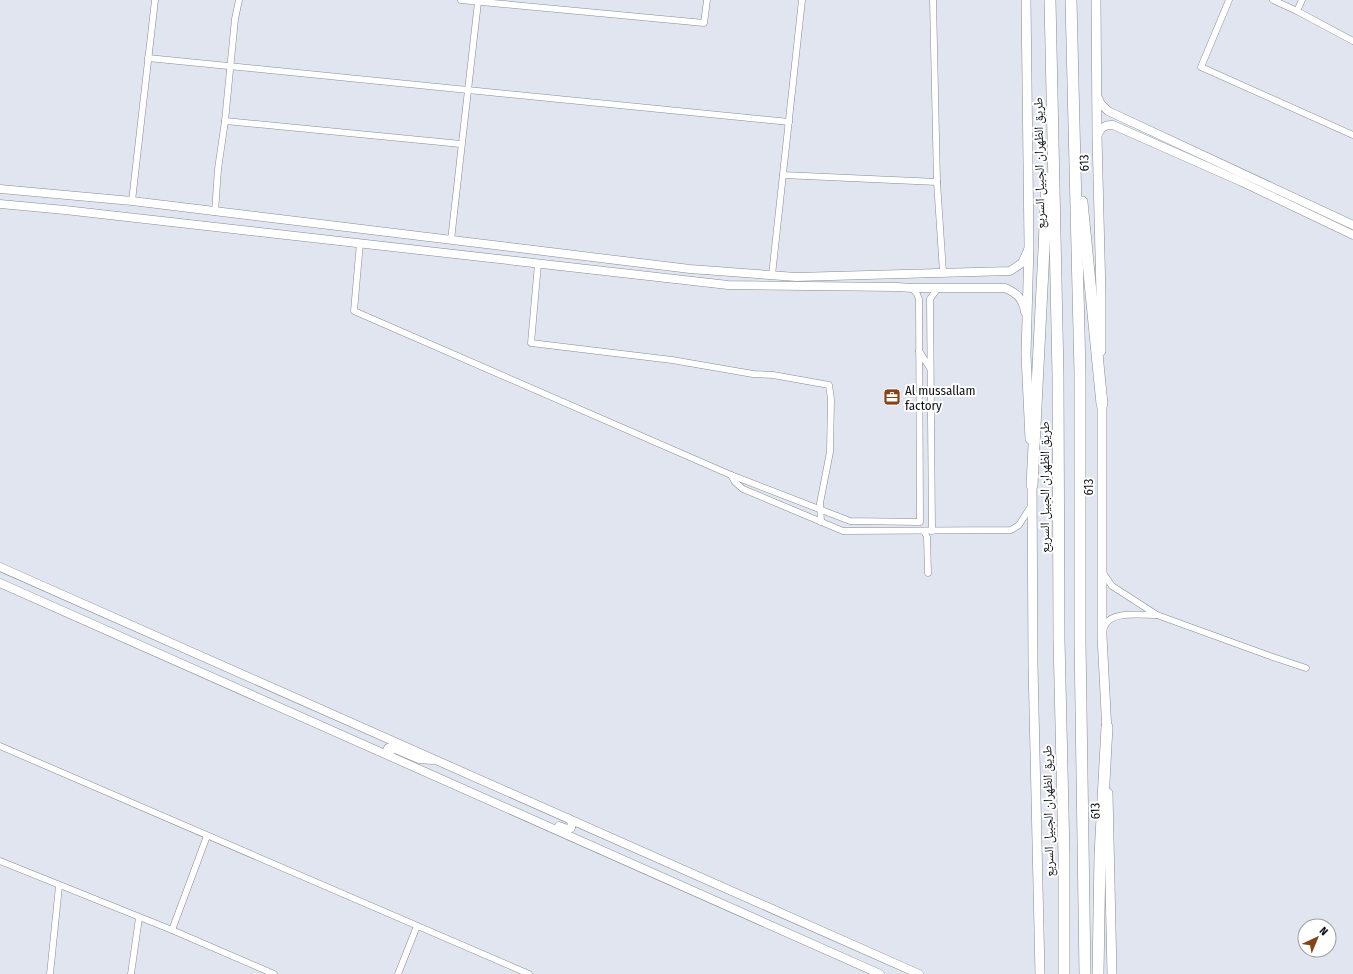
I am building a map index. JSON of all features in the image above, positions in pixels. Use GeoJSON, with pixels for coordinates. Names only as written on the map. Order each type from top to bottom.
{"type":"FeatureCollection","features":[{"type":"Feature","properties":{"kind":"highway","name":"طريق الظهران الجبيل السريع"},"geometry":{"type":"LineString","coordinates":[[1050,0],[1058,375],[1059,639],[1064,855],[1064,974]]}},
{"type":"Feature","properties":{"kind":"highway","name":"613"},"geometry":{"type":"LineString","coordinates":[[1071,0],[1080,373],[1080,641],[1085,974]]}},
{"type":"Feature","properties":{"kind":"highway"},"geometry":{"type":"LineString","coordinates":[[1032,484],[1044,249],[1051,46]]}},
{"type":"Feature","properties":{"kind":"highway"},"geometry":{"type":"LineString","coordinates":[[1073,108],[1102,404]]}},
{"type":"Feature","properties":{"kind":"highway"},"geometry":{"type":"LineString","coordinates":[[1098,974],[1100,855],[1107,726]]}},
{"type":"Feature","properties":{"kind":"main road"},"geometry":{"type":"LineString","coordinates":[[1026,0],[1029,245],[1026,355],[1032,484],[1033,665],[1040,974]]}},
{"type":"Feature","properties":{"kind":"main road","name":"613"},"geometry":{"type":"LineString","coordinates":[[1096,0],[1097,136],[1101,295],[1102,636],[1107,726],[1112,974]]}},
{"type":"Feature","properties":{"kind":"street"},"geometry":{"type":"LineString","coordinates":[[132,201],[155,0]]}},
{"type":"Feature","properties":{"kind":"street"},"geometry":{"type":"LineString","coordinates":[[215,212],[218,168],[225,121],[238,0]]}},
{"type":"Feature","properties":{"kind":"street"},"geometry":{"type":"LineString","coordinates":[[461,0],[519,3],[704,23],[708,0]]}},
{"type":"Feature","properties":{"kind":"street"},"geometry":{"type":"LineString","coordinates":[[772,275],[802,0]]}},
{"type":"Feature","properties":{"kind":"street"},"geometry":{"type":"LineString","coordinates":[[932,0],[937,182],[942,272]]}},
{"type":"Feature","properties":{"kind":"street"},"geometry":{"type":"LineString","coordinates":[[1229,0],[1201,67],[1353,135]]}},
{"type":"Feature","properties":{"kind":"street"},"geometry":{"type":"LineString","coordinates":[[1273,0],[1353,41]]}},
{"type":"Feature","properties":{"kind":"street"},"geometry":{"type":"LineString","coordinates":[[1297,11],[1302,0]]}},
{"type":"Feature","properties":{"kind":"street"},"geometry":{"type":"LineString","coordinates":[[451,240],[478,2]]}},
{"type":"Feature","properties":{"kind":"street"},"geometry":{"type":"LineString","coordinates":[[148,58],[789,122]]}},
{"type":"Feature","properties":{"kind":"street"},"geometry":{"type":"LineString","coordinates":[[1097,94],[1101,104],[1108,111],[1353,225]]}},
{"type":"Feature","properties":{"kind":"street"},"geometry":{"type":"LineString","coordinates":[[225,121],[461,144]]}},
{"type":"Feature","properties":{"kind":"street"},"geometry":{"type":"LineString","coordinates":[[1097,136],[1103,127],[1113,125],[1242,182],[1353,235]]}},
{"type":"Feature","properties":{"kind":"street"},"geometry":{"type":"LineString","coordinates":[[783,175],[937,182]]}},
{"type":"Feature","properties":{"kind":"street"},"geometry":{"type":"LineString","coordinates":[[0,189],[132,201],[690,268],[796,277],[1010,271],[1022,263],[1029,245]]}},
{"type":"Feature","properties":{"kind":"street"},"geometry":{"type":"LineString","coordinates":[[0,204],[728,285],[1005,288],[1013,291],[1019,296],[1024,304],[1027,322]]}},
{"type":"Feature","properties":{"kind":"street"},"geometry":{"type":"LineString","coordinates":[[360,243],[354,311],[731,475],[850,521],[920,522]]}},
{"type":"Feature","properties":{"kind":"street"},"geometry":{"type":"LineString","coordinates":[[538,264],[531,343],[672,360],[753,374],[774,375],[829,385],[830,452],[820,509],[821,522]]}},
{"type":"Feature","properties":{"kind":"street"},"geometry":{"type":"LineString","coordinates":[[912,288],[919,299],[920,522],[922,531],[927,537],[928,573]]}},
{"type":"Feature","properties":{"kind":"street"},"geometry":{"type":"LineString","coordinates":[[932,531],[930,299],[938,288]]}},
{"type":"Feature","properties":{"kind":"street"},"geometry":{"type":"LineString","coordinates":[[919,354],[931,369]]}},
{"type":"Feature","properties":{"kind":"street"},"geometry":{"type":"LineString","coordinates":[[731,475],[735,482],[743,489],[844,531],[1011,530],[1019,525],[1031,506]]}},
{"type":"Feature","properties":{"kind":"street"},"geometry":{"type":"LineString","coordinates":[[0,567],[919,974]]}},
{"type":"Feature","properties":{"kind":"street"},"geometry":{"type":"LineString","coordinates":[[1101,567],[1104,575],[1112,586],[1157,615],[1306,668]]}},
{"type":"Feature","properties":{"kind":"street"},"geometry":{"type":"LineString","coordinates":[[0,583],[880,974]]}},
{"type":"Feature","properties":{"kind":"street"},"geometry":{"type":"LineString","coordinates":[[1102,636],[1107,621],[1116,616],[1157,615]]}},
{"type":"Feature","properties":{"kind":"street"},"geometry":{"type":"LineString","coordinates":[[0,746],[417,926],[513,971],[530,974]]}},
{"type":"Feature","properties":{"kind":"street"},"geometry":{"type":"LineString","coordinates":[[393,758],[387,751],[388,748],[392,746],[419,759],[439,761]]}},
{"type":"Feature","properties":{"kind":"street"},"geometry":{"type":"LineString","coordinates":[[518,814],[546,820],[567,830],[571,828],[572,824],[568,818]]}},
{"type":"Feature","properties":{"kind":"street"},"geometry":{"type":"LineString","coordinates":[[172,930],[207,836]]}},
{"type":"Feature","properties":{"kind":"street"},"geometry":{"type":"LineString","coordinates":[[0,861],[59,886],[172,930],[274,974]]}},
{"type":"Feature","properties":{"kind":"street"},"geometry":{"type":"LineString","coordinates":[[50,974],[59,886]]}},
{"type":"Feature","properties":{"kind":"street"},"geometry":{"type":"LineString","coordinates":[[131,974],[139,918]]}},
{"type":"Feature","properties":{"kind":"street"},"geometry":{"type":"LineString","coordinates":[[398,974],[417,926]]}},
{"type":"Feature","properties":{"kind":"place","name":"Al mussallam factory"},"geometry":{"type":"Point","coordinates":[892,397]}}]}
